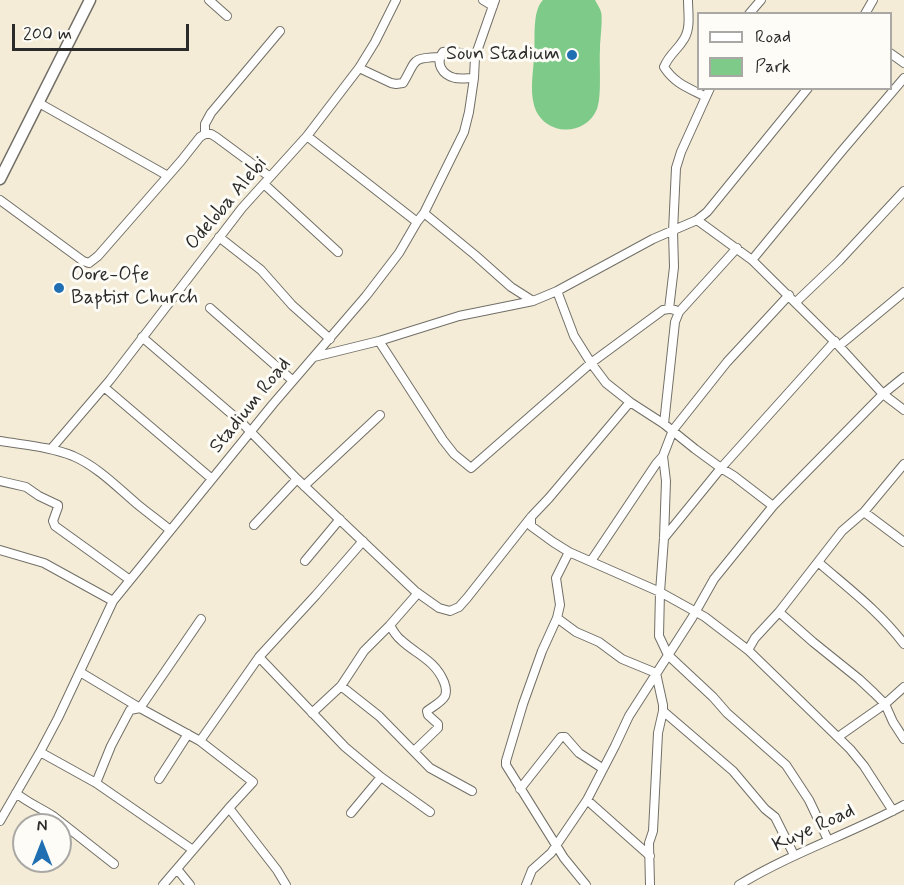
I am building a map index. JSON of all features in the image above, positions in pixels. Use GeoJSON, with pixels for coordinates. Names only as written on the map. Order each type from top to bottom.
{"type":"FeatureCollection","features":[{"type":"Feature","properties":{"kind":"highway"},"geometry":{"type":"LineString","coordinates":[[0,179],[90,0]]}},
{"type":"Feature","properties":{"kind":"street"},"geometry":{"type":"LineString","coordinates":[[209,0],[227,16]]}},
{"type":"Feature","properties":{"kind":"street","name":"Odeloba Alebi"},"geometry":{"type":"LineString","coordinates":[[51,449],[104,387],[242,208],[307,136],[359,68],[396,0]]}},
{"type":"Feature","properties":{"kind":"street"},"geometry":{"type":"LineString","coordinates":[[483,0],[494,3]]}},
{"type":"Feature","properties":{"kind":"street"},"geometry":{"type":"LineString","coordinates":[[688,0],[688,24],[685,38],[668,57],[664,67],[669,75],[682,85],[706,97]]}},
{"type":"Feature","properties":{"kind":"street"},"geometry":{"type":"LineString","coordinates":[[751,12],[761,0]]}},
{"type":"Feature","properties":{"kind":"street","name":"Stadium Road"},"geometry":{"type":"LineString","coordinates":[[0,821],[40,752],[113,601],[292,380],[330,339],[384,274],[424,213],[465,132],[475,57],[494,3]]}},
{"type":"Feature","properties":{"kind":"street"},"geometry":{"type":"LineString","coordinates":[[205,134],[211,113],[280,31]]}},
{"type":"Feature","properties":{"kind":"street"},"geometry":{"type":"LineString","coordinates":[[474,78],[455,78],[444,73],[439,66],[439,57],[443,52],[453,51],[475,57]]}},
{"type":"Feature","properties":{"kind":"street"},"geometry":{"type":"LineString","coordinates":[[892,54],[904,63]]}},
{"type":"Feature","properties":{"kind":"street"},"geometry":{"type":"LineString","coordinates":[[359,68],[396,84],[403,83],[413,64],[420,59],[439,57]]}},
{"type":"Feature","properties":{"kind":"street"},"geometry":{"type":"LineString","coordinates":[[752,260],[904,78]]}},
{"type":"Feature","properties":{"kind":"street"},"geometry":{"type":"LineString","coordinates":[[669,309],[674,267],[676,168],[709,90]]}},
{"type":"Feature","properties":{"kind":"street"},"geometry":{"type":"LineString","coordinates":[[312,357],[379,341],[459,316],[533,302],[624,254],[697,220],[707,212],[806,90]]}},
{"type":"Feature","properties":{"kind":"street"},"geometry":{"type":"LineString","coordinates":[[39,103],[168,176]]}},
{"type":"Feature","properties":{"kind":"street"},"geometry":{"type":"LineString","coordinates":[[0,200],[83,261],[89,263],[98,256],[200,137],[211,134],[267,181],[338,252]]}},
{"type":"Feature","properties":{"kind":"street"},"geometry":{"type":"LineString","coordinates":[[307,136],[417,222]]}},
{"type":"Feature","properties":{"kind":"street"},"geometry":{"type":"LineString","coordinates":[[796,302],[839,261],[904,191]]}},
{"type":"Feature","properties":{"kind":"street"},"geometry":{"type":"LineString","coordinates":[[424,213],[476,255],[510,287],[533,302]]}},
{"type":"Feature","properties":{"kind":"street"},"geometry":{"type":"LineString","coordinates":[[697,220],[752,260],[837,343],[884,394],[904,410]]}},
{"type":"Feature","properties":{"kind":"street"},"geometry":{"type":"LineString","coordinates":[[219,237],[261,270],[292,305],[330,339]]}},
{"type":"Feature","properties":{"kind":"street"},"geometry":{"type":"LineString","coordinates":[[664,424],[675,322],[679,312],[737,248]]}},
{"type":"Feature","properties":{"kind":"street"},"geometry":{"type":"LineString","coordinates":[[557,291],[574,336],[606,383],[673,430],[773,506]]}},
{"type":"Feature","properties":{"kind":"street"},"geometry":{"type":"LineString","coordinates":[[664,538],[721,468],[837,343],[904,292]]}},
{"type":"Feature","properties":{"kind":"street"},"geometry":{"type":"LineString","coordinates":[[591,561],[663,456],[673,430],[727,362],[789,295]]}},
{"type":"Feature","properties":{"kind":"street"},"geometry":{"type":"LineString","coordinates":[[210,308],[292,380]]}},
{"type":"Feature","properties":{"kind":"street"},"geometry":{"type":"LineString","coordinates":[[379,341],[443,440],[454,454],[471,468],[591,363],[663,310],[675,309],[679,312]]}},
{"type":"Feature","properties":{"kind":"street"},"geometry":{"type":"LineString","coordinates":[[142,337],[242,423],[304,486],[418,593],[439,608],[450,610],[459,607],[467,598],[531,517],[630,402]]}},
{"type":"Feature","properties":{"kind":"street"},"geometry":{"type":"LineString","coordinates":[[526,885],[532,870],[556,845],[587,800],[629,716],[692,618],[714,579],[773,506],[884,394],[904,377]]}},
{"type":"Feature","properties":{"kind":"street"},"geometry":{"type":"LineString","coordinates":[[104,387],[212,479]]}},
{"type":"Feature","properties":{"kind":"street"},"geometry":{"type":"LineString","coordinates":[[304,486],[380,415]]}},
{"type":"Feature","properties":{"kind":"street"},"geometry":{"type":"LineString","coordinates":[[0,441],[51,449],[73,456],[90,465],[171,530]]}},
{"type":"Feature","properties":{"kind":"street"},"geometry":{"type":"LineString","coordinates":[[663,456],[666,481],[659,636],[668,655],[727,713],[786,765],[809,800],[828,840]]}},
{"type":"Feature","properties":{"kind":"street"},"geometry":{"type":"LineString","coordinates":[[748,650],[755,638],[779,612],[842,531],[864,512],[904,465]]}},
{"type":"Feature","properties":{"kind":"street"},"geometry":{"type":"LineString","coordinates":[[254,525],[297,479]]}},
{"type":"Feature","properties":{"kind":"street"},"geometry":{"type":"LineString","coordinates":[[0,481],[26,487],[57,505],[53,521],[56,526],[130,580]]}},
{"type":"Feature","properties":{"kind":"street"},"geometry":{"type":"LineString","coordinates":[[864,512],[904,542]]}},
{"type":"Feature","properties":{"kind":"street"},"geometry":{"type":"LineString","coordinates":[[531,517],[531,526],[536,531],[569,552],[660,592],[695,611],[748,650],[838,737],[864,766],[893,811]]}},
{"type":"Feature","properties":{"kind":"street"},"geometry":{"type":"LineString","coordinates":[[305,561],[340,519]]}},
{"type":"Feature","properties":{"kind":"street"},"geometry":{"type":"LineString","coordinates":[[200,741],[259,657],[363,541]]}},
{"type":"Feature","properties":{"kind":"street"},"geometry":{"type":"LineString","coordinates":[[0,550],[44,563],[113,601]]}},
{"type":"Feature","properties":{"kind":"street"},"geometry":{"type":"LineString","coordinates":[[569,552],[556,578],[560,605],[557,618],[523,705],[506,765],[564,858],[586,885]]}},
{"type":"Feature","properties":{"kind":"street"},"geometry":{"type":"LineString","coordinates":[[818,562],[866,603],[895,631],[904,644]]}},
{"type":"Feature","properties":{"kind":"street"},"geometry":{"type":"LineString","coordinates":[[312,713],[340,686],[364,651],[418,593]]}},
{"type":"Feature","properties":{"kind":"street"},"geometry":{"type":"LineString","coordinates":[[779,612],[859,679],[885,704],[892,722],[904,739]]}},
{"type":"Feature","properties":{"kind":"street"},"geometry":{"type":"LineString","coordinates":[[557,618],[576,632],[599,642],[622,658],[656,673]]}},
{"type":"Feature","properties":{"kind":"street"},"geometry":{"type":"LineString","coordinates":[[96,783],[111,746],[130,710],[140,708],[201,619]]}},
{"type":"Feature","properties":{"kind":"street"},"geometry":{"type":"LineString","coordinates":[[390,625],[400,639],[434,666],[446,686],[444,698],[427,711],[428,715],[438,724],[438,728],[414,752]]}},
{"type":"Feature","properties":{"kind":"street"},"geometry":{"type":"LineString","coordinates":[[259,657],[345,747],[381,777],[430,812]]}},
{"type":"Feature","properties":{"kind":"street"},"geometry":{"type":"LineString","coordinates":[[80,672],[200,741],[252,780],[253,783],[163,885]]}},
{"type":"Feature","properties":{"kind":"street"},"geometry":{"type":"LineString","coordinates":[[650,885],[649,843],[652,831],[658,733],[663,711],[656,673]]}},
{"type":"Feature","properties":{"kind":"street"},"geometry":{"type":"LineString","coordinates":[[340,686],[379,716],[437,773],[472,791]]}},
{"type":"Feature","properties":{"kind":"street"},"geometry":{"type":"LineString","coordinates":[[838,737],[885,704],[904,687]]}},
{"type":"Feature","properties":{"kind":"street"},"geometry":{"type":"LineString","coordinates":[[663,711],[733,771],[765,809],[775,817],[794,855]]}},
{"type":"Feature","properties":{"kind":"street"},"geometry":{"type":"LineString","coordinates":[[159,779],[188,734]]}},
{"type":"Feature","properties":{"kind":"street"},"geometry":{"type":"LineString","coordinates":[[520,789],[561,736],[565,737],[579,753],[602,768]]}},
{"type":"Feature","properties":{"kind":"street"},"geometry":{"type":"LineString","coordinates":[[40,752],[96,783],[193,850]]}},
{"type":"Feature","properties":{"kind":"street"},"geometry":{"type":"LineString","coordinates":[[351,813],[381,777]]}},
{"type":"Feature","properties":{"kind":"street"},"geometry":{"type":"LineString","coordinates":[[16,793],[53,816],[114,864]]}},
{"type":"Feature","properties":{"kind":"street"},"geometry":{"type":"LineString","coordinates":[[587,800],[650,856]]}},
{"type":"Feature","properties":{"kind":"street","name":"Kuye Road"},"geometry":{"type":"LineString","coordinates":[[744,884],[794,855],[904,805]]}},
{"type":"Feature","properties":{"kind":"street"},"geometry":{"type":"LineString","coordinates":[[229,808],[286,885]]}},
{"type":"Feature","properties":{"kind":"street"},"geometry":{"type":"LineString","coordinates":[[177,869],[190,885]]}},
{"type":"Feature","properties":{"kind":"green space"},"geometry":{"type":"Polygon","coordinates":[[[543,0],[595,0],[601,12],[599,103],[591,119],[573,129],[564,130],[545,122],[538,115],[534,105],[532,87],[535,20],[539,5],[543,0]]]}},
{"type":"Feature","properties":{"kind":"place","name":"Soun Stadium"},"geometry":{"type":"Point","coordinates":[572,55]}},
{"type":"Feature","properties":{"kind":"place","name":"Oore-Ofe Baptist Church"},"geometry":{"type":"Point","coordinates":[59,288]}}]}
